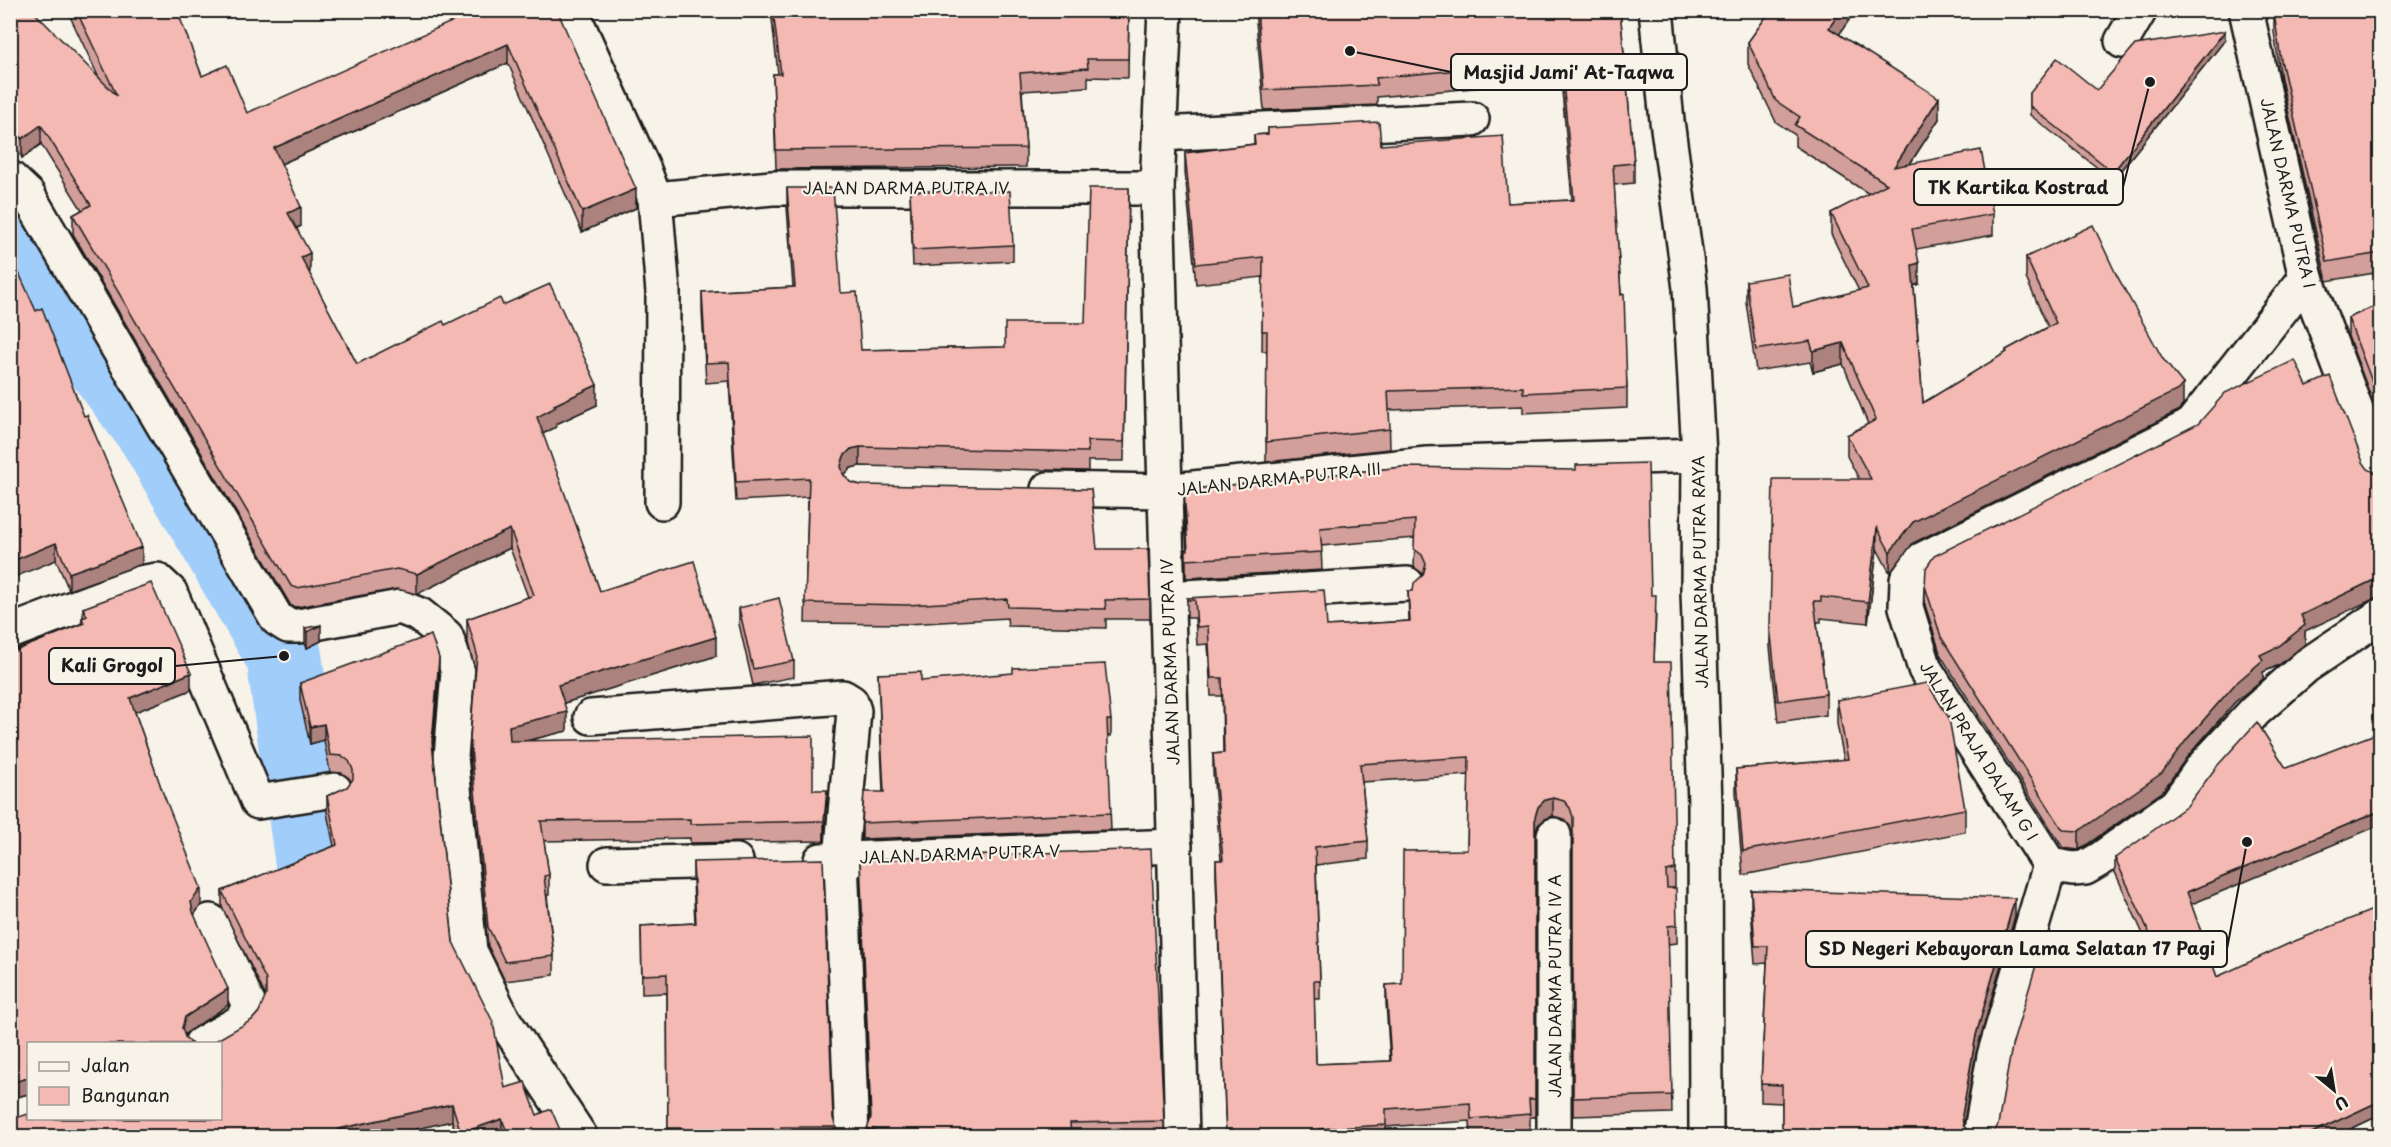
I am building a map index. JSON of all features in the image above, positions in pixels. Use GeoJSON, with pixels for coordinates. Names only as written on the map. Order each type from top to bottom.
{"type":"FeatureCollection","features":[{"type":"Feature","properties":{"kind":"street"},"geometry":{"type":"LineString","coordinates":[[571,10],[644,170],[655,200],[663,292],[662,502]]}},
{"type":"Feature","properties":{"kind":"street","name":"JALAN DARMA PUTRA IV"},"geometry":{"type":"LineString","coordinates":[[1166,10],[1157,188],[1182,1137]]}},
{"type":"Feature","properties":{"kind":"street","name":"JALAN DARMA PUTRA RAYA"},"geometry":{"type":"LineString","coordinates":[[1656,10],[1667,121],[1690,288],[1699,455],[1698,591],[1705,805],[1706,1137]]}},
{"type":"Feature","properties":{"kind":"street"},"geometry":{"type":"LineString","coordinates":[[2122,41],[2140,10]]}},
{"type":"Feature","properties":{"kind":"street","name":"JALAN DARMA PUTRA I"},"geometry":{"type":"LineString","coordinates":[[2246,10],[2306,278],[2380,473]]}},
{"type":"Feature","properties":{"kind":"street"},"geometry":{"type":"LineString","coordinates":[[1159,134],[1472,118]]}},
{"type":"Feature","properties":{"kind":"street","name":"JALAN DARMA PUTRA IV"},"geometry":{"type":"LineString","coordinates":[[655,200],[772,188],[1157,188]]}},
{"type":"Feature","properties":{"kind":"street"},"geometry":{"type":"LineString","coordinates":[[16,197],[277,619],[288,626],[299,626],[400,607],[420,615],[446,636],[458,672],[451,757],[470,951],[503,1019],[580,1137]]}},
{"type":"Feature","properties":{"kind":"street","name":"JALAN PRAJA DALAM G I"},"geometry":{"type":"LineString","coordinates":[[2050,866],[1925,669],[1906,607],[1907,580],[1921,560],[2190,426],[2306,278]]}},
{"type":"Feature","properties":{"kind":"street","name":"JALAN DARMA PUTRA III"},"geometry":{"type":"LineString","coordinates":[[1012,488],[1164,491],[1427,464],[1699,455]]}},
{"type":"Feature","properties":{"kind":"street"},"geometry":{"type":"LineString","coordinates":[[10,632],[139,583],[157,580],[170,592],[258,802],[334,790]]}},
{"type":"Feature","properties":{"kind":"street"},"geometry":{"type":"LineString","coordinates":[[1168,598],[1407,584]]}},
{"type":"Feature","properties":{"kind":"street"},"geometry":{"type":"LineString","coordinates":[[1980,1137],[1994,1056],[2050,866],[2073,869],[2085,867],[2102,858],[2176,805],[2202,768],[2255,711],[2306,666],[2380,616]]}},
{"type":"Feature","properties":{"kind":"street"},"geometry":{"type":"LineString","coordinates":[[591,717],[843,697],[851,702],[854,711],[841,859],[607,864]]}},
{"type":"Feature","properties":{"kind":"street","name":"JALAN DARMA PUTRA IV A"},"geometry":{"type":"LineString","coordinates":[[1554,836],[1554,1137]]}},
{"type":"Feature","properties":{"kind":"street","name":"JALAN DARMA PUTRA V"},"geometry":{"type":"LineString","coordinates":[[852,1137],[841,859],[1176,846]]}},
{"type":"Feature","properties":{"kind":"street"},"geometry":{"type":"LineString","coordinates":[[205,1042],[242,1021],[249,1005],[210,921]]}},
{"type":"Feature","properties":{"kind":"street"},"geometry":{"type":"LineString","coordinates":[[10,1119],[27,1112]]}},
{"type":"Feature","properties":{"kind":"building"},"geometry":{"type":"Polygon","coordinates":[[[10,10],[32,10],[117,96],[76,10],[177,10],[202,76],[227,65],[247,113],[478,10],[557,10],[636,189],[582,212],[508,44],[274,148],[301,207],[288,213],[310,253],[301,257],[357,364],[443,321],[445,325],[500,298],[503,305],[550,284],[597,385],[554,405],[556,407],[537,417],[600,591],[694,561],[716,637],[558,685],[567,712],[509,726],[510,741],[813,736],[813,790],[827,790],[824,821],[690,824],[690,819],[541,821],[549,875],[544,876],[554,956],[505,962],[488,927],[470,738],[477,654],[467,619],[534,595],[510,529],[417,574],[397,569],[297,588],[291,586],[73,215],[91,205],[41,125],[22,139],[10,117],[10,10]]]}},
{"type":"Feature","properties":{"kind":"building"},"geometry":{"type":"Polygon","coordinates":[[[773,10],[1129,10],[1128,59],[1087,59],[1088,68],[1020,73],[1026,148],[776,150],[773,74],[781,74],[773,10]]]}},
{"type":"Feature","properties":{"kind":"building"},"geometry":{"type":"Polygon","coordinates":[[[1257,10],[1620,10],[1634,163],[1613,165],[1621,295],[1624,294],[1627,388],[1523,393],[1523,387],[1388,391],[1390,429],[1266,442],[1267,331],[1262,331],[1263,257],[1196,264],[1185,153],[1255,144],[1254,135],[1268,134],[1268,128],[1379,122],[1381,145],[1503,136],[1508,203],[1574,200],[1561,60],[1376,78],[1377,85],[1264,90],[1257,10]]]}},
{"type":"Feature","properties":{"kind":"building"},"geometry":{"type":"Polygon","coordinates":[[[1771,10],[1841,10],[1829,28],[1939,98],[1894,167],[1981,150],[1993,214],[1912,229],[1919,263],[1912,265],[1923,403],[2007,352],[2006,350],[2056,323],[2026,257],[2093,225],[2116,274],[2163,359],[2183,384],[2178,390],[1913,522],[1890,552],[1877,528],[1868,602],[1821,597],[1821,601],[1814,601],[1826,694],[1778,701],[1770,626],[1773,479],[1871,479],[1847,435],[1876,420],[1843,343],[1813,351],[1810,341],[1756,350],[1746,281],[1788,274],[1793,307],[1868,288],[1831,213],[1887,184],[1795,125],[1800,117],[1776,101],[1748,42],[1771,10]]]}},
{"type":"Feature","properties":{"kind":"building"},"geometry":{"type":"Polygon","coordinates":[[[2291,10],[2380,10],[2380,253],[2327,262],[2281,60],[2274,13],[2291,10]]]}},
{"type":"Feature","properties":{"kind":"building"},"geometry":{"type":"Polygon","coordinates":[[[2225,31],[2113,172],[2030,106],[2030,93],[2057,58],[2097,90],[2135,45],[2225,31]]]}},
{"type":"Feature","properties":{"kind":"building"},"geometry":{"type":"Polygon","coordinates":[[[787,188],[833,188],[841,293],[857,292],[861,350],[1005,347],[1005,323],[1085,323],[1089,188],[1129,188],[1124,442],[1087,441],[1088,452],[860,447],[851,449],[844,456],[841,466],[843,474],[850,482],[860,485],[1091,489],[1097,549],[1148,549],[1150,599],[1105,600],[1106,609],[1008,607],[1007,599],[908,605],[805,603],[809,478],[736,482],[729,362],[706,363],[702,292],[795,287],[787,188]]]}},
{"type":"Feature","properties":{"kind":"building"},"geometry":{"type":"Polygon","coordinates":[[[910,191],[1010,191],[1013,245],[913,250],[910,191]]]}},
{"type":"Feature","properties":{"kind":"building"},"geometry":{"type":"Polygon","coordinates":[[[10,253],[36,311],[42,308],[84,416],[87,415],[142,547],[69,573],[56,543],[10,562],[10,253]]]}},
{"type":"Feature","properties":{"kind":"building"},"geometry":{"type":"Polygon","coordinates":[[[2380,304],[2380,403],[2348,318],[2380,304]]]}},
{"type":"Feature","properties":{"kind":"building"},"geometry":{"type":"Polygon","coordinates":[[[2295,360],[2307,386],[2330,376],[2363,462],[2368,469],[2376,473],[2380,472],[2380,577],[2301,615],[2305,625],[2279,646],[2260,655],[2263,660],[2235,684],[2187,739],[2162,773],[2079,831],[2063,830],[1941,637],[1925,586],[1926,568],[1934,556],[2198,424],[2225,393],[2295,360]]]}},
{"type":"Feature","properties":{"kind":"building"},"geometry":{"type":"Polygon","coordinates":[[[1648,463],[1651,595],[1656,595],[1654,662],[1671,662],[1675,869],[1666,871],[1667,888],[1676,888],[1677,925],[1668,926],[1672,1095],[1573,1098],[1573,817],[1564,801],[1553,798],[1545,800],[1538,807],[1535,817],[1535,1099],[1529,1099],[1530,1114],[1471,1119],[1470,1103],[1386,1109],[1386,1125],[1318,1129],[1318,1136],[1253,1137],[1252,1132],[1226,1135],[1216,860],[1223,860],[1213,754],[1224,753],[1222,678],[1211,678],[1208,626],[1197,627],[1195,600],[1187,600],[1187,598],[1324,590],[1327,626],[1410,621],[1408,591],[1413,591],[1414,583],[1423,575],[1426,564],[1422,555],[1414,549],[1415,520],[1320,528],[1322,552],[1186,560],[1186,550],[1188,550],[1184,490],[1403,467],[1576,470],[1576,465],[1648,463]],[[1469,757],[1360,764],[1368,841],[1315,847],[1320,981],[1314,981],[1316,1064],[1391,1061],[1386,985],[1402,984],[1403,851],[1467,850],[1469,757]]]}},
{"type":"Feature","properties":{"kind":"building"},"geometry":{"type":"Polygon","coordinates":[[[151,583],[191,673],[130,698],[163,793],[201,888],[191,902],[193,912],[228,989],[185,1017],[182,1028],[185,1037],[190,1042],[27,1042],[27,1078],[10,1083],[10,653],[84,623],[82,618],[87,616],[83,608],[151,583]]]}},
{"type":"Feature","properties":{"kind":"building"},"geometry":{"type":"Polygon","coordinates":[[[779,598],[794,661],[753,669],[739,608],[779,598]]]}},
{"type":"Feature","properties":{"kind":"building"},"geometry":{"type":"Polygon","coordinates":[[[321,625],[307,632],[305,628],[321,625]]]}},
{"type":"Feature","properties":{"kind":"building"},"geometry":{"type":"Polygon","coordinates":[[[431,635],[439,658],[432,742],[453,942],[493,1022],[505,1088],[525,1082],[537,1115],[551,1109],[563,1137],[509,1137],[502,1119],[461,1133],[452,1104],[338,1129],[341,1137],[10,1137],[10,1120],[27,1114],[27,1120],[222,1120],[222,1042],[214,1042],[252,1020],[259,1012],[266,995],[266,980],[222,891],[337,845],[327,796],[347,787],[353,779],[353,770],[349,761],[342,756],[330,755],[324,724],[310,727],[300,683],[431,635]]]}},
{"type":"Feature","properties":{"kind":"building"},"geometry":{"type":"Polygon","coordinates":[[[1105,664],[1111,720],[1107,720],[1111,813],[862,823],[864,792],[884,792],[878,674],[921,672],[921,681],[1013,673],[1013,668],[1105,664]]]}},
{"type":"Feature","properties":{"kind":"building"},"geometry":{"type":"Polygon","coordinates":[[[1927,683],[1949,718],[1965,809],[1743,851],[1736,769],[1848,759],[1837,700],[1927,683]]]}},
{"type":"Feature","properties":{"kind":"building"},"geometry":{"type":"Polygon","coordinates":[[[2257,722],[2286,768],[2375,734],[2380,743],[2380,811],[2187,892],[2217,977],[2290,943],[2380,907],[2380,1101],[2303,1137],[1990,1137],[1998,1125],[2012,1046],[2042,945],[2159,954],[2115,858],[2187,806],[2217,766],[2257,722]]]}},
{"type":"Feature","properties":{"kind":"building"},"geometry":{"type":"Polygon","coordinates":[[[1151,849],[1164,1121],[1070,1123],[1071,1137],[965,1137],[964,1133],[929,1137],[875,1137],[874,1129],[867,1129],[871,1118],[860,860],[1151,849]]]}},
{"type":"Feature","properties":{"kind":"building"},"geometry":{"type":"Polygon","coordinates":[[[823,859],[833,1118],[836,1127],[781,1127],[781,1137],[684,1137],[683,1128],[668,1128],[667,974],[642,975],[641,926],[696,923],[693,862],[823,859]]]}},
{"type":"Feature","properties":{"kind":"building"},"geometry":{"type":"Polygon","coordinates":[[[1751,890],[2015,898],[1976,1035],[1962,1115],[1963,1125],[1970,1134],[1944,1137],[1782,1137],[1782,1085],[1761,1084],[1768,946],[1755,946],[1751,890]]]}},
{"type":"Feature","properties":{"kind":"waterway"},"geometry":{"type":"LineString","coordinates":[[10,237],[155,432],[284,656],[351,1136]]}},
{"type":"Feature","properties":{"kind":"place","name":"Masjid Jami' At-Taqwa"},"geometry":{"type":"Point","coordinates":[1350,51]}},
{"type":"Feature","properties":{"kind":"place","name":"TK Kartika Kostrad"},"geometry":{"type":"Point","coordinates":[2150,82]}},
{"type":"Feature","properties":{"kind":"place","name":"Kali Grogol"},"geometry":{"type":"Point","coordinates":[284,656]}},
{"type":"Feature","properties":{"kind":"place","name":"SD Negeri Kebayoran Lama Selatan 17 Pagi"},"geometry":{"type":"Point","coordinates":[2247,842]}}]}
